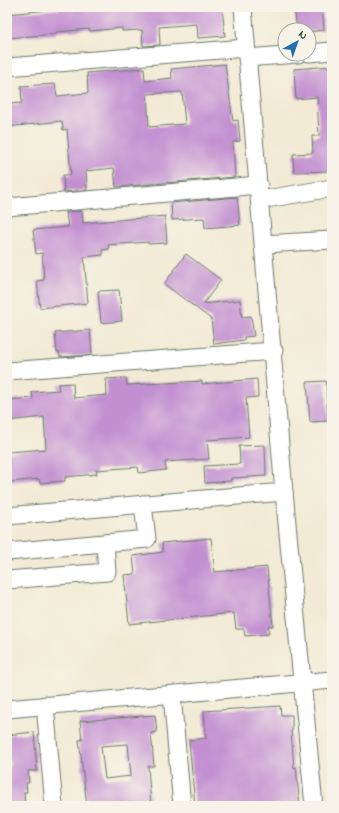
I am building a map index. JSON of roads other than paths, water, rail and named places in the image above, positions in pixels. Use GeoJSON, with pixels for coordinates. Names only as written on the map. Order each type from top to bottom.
{"type":"FeatureCollection","features":[{"type":"Feature","properties":{"kind":"street"},"geometry":{"type":"LineString","coordinates":[[243,7],[274,351],[284,492],[314,806]]}},
{"type":"Feature","properties":{"kind":"street"},"geometry":{"type":"LineString","coordinates":[[317,52],[332,51]]}},
{"type":"Feature","properties":{"kind":"street"},"geometry":{"type":"LineString","coordinates":[[7,67],[247,53],[277,54]]}},
{"type":"Feature","properties":{"kind":"street"},"geometry":{"type":"LineString","coordinates":[[7,207],[332,188]]}},
{"type":"Feature","properties":{"kind":"street"},"geometry":{"type":"LineString","coordinates":[[264,244],[332,240]]}},
{"type":"Feature","properties":{"kind":"street"},"geometry":{"type":"LineString","coordinates":[[7,371],[274,351]]}},
{"type":"Feature","properties":{"kind":"street"},"geometry":{"type":"LineString","coordinates":[[7,516],[284,492]]}},
{"type":"Feature","properties":{"kind":"street"},"geometry":{"type":"LineString","coordinates":[[105,543],[107,572],[15,579],[15,552],[105,543],[147,539],[143,504]]}},
{"type":"Feature","properties":{"kind":"street"},"geometry":{"type":"LineString","coordinates":[[7,708],[303,684],[332,680]]}},
{"type":"Feature","properties":{"kind":"street"},"geometry":{"type":"LineString","coordinates":[[172,694],[182,806]]}},
{"type":"Feature","properties":{"kind":"street"},"geometry":{"type":"LineString","coordinates":[[45,705],[54,806]]}}]}
